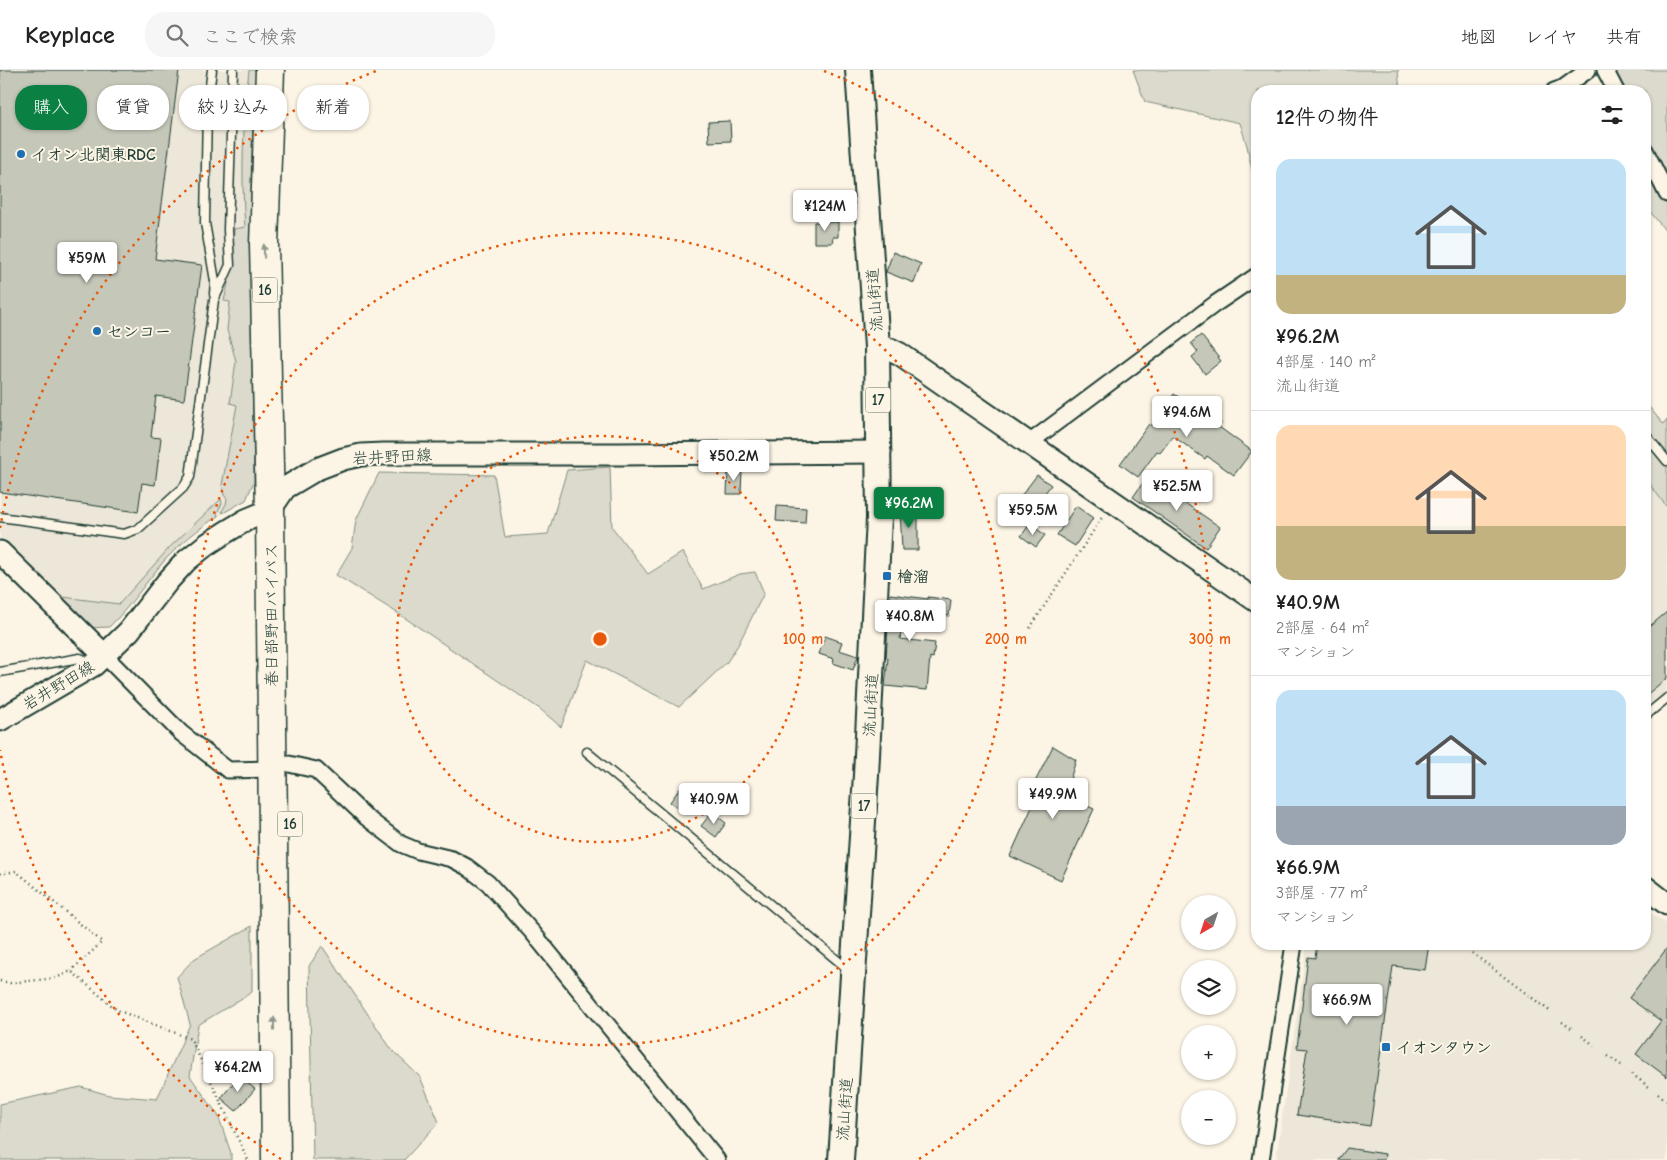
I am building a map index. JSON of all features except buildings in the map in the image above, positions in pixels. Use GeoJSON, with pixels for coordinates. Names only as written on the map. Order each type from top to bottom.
{"type":"FeatureCollection","features":[{"type":"Feature","properties":{"kind":"highway","name":"春日部野田バイパス"},"geometry":{"type":"LineString","coordinates":[[270,70],[264,244],[278,499]]}},
{"type":"Feature","properties":{"kind":"highway","name":"春日部野田バイパス"},"geometry":{"type":"LineString","coordinates":[[286,70],[278,499],[281,766],[294,1160]]}},
{"type":"Feature","properties":{"kind":"highway","name":"春日部野田バイパス"},"geometry":{"type":"LineString","coordinates":[[276,1160],[281,766]]}},
{"type":"Feature","properties":{"kind":"main road","name":"流山街道"},"geometry":{"type":"LineString","coordinates":[[841,1160],[879,518],[880,452],[877,347],[858,70]]}},
{"type":"Feature","properties":{"kind":"main road"},"geometry":{"type":"LineString","coordinates":[[877,347],[890,349],[900,354],[1251,597]]}},
{"type":"Feature","properties":{"kind":"main road","name":"岩井野田線"},"geometry":{"type":"LineString","coordinates":[[0,720],[99,660],[129,631],[186,561],[206,545],[278,499],[318,469],[343,459],[375,454],[880,452]]}},
{"type":"Feature","properties":{"kind":"main road"},"geometry":{"type":"LineString","coordinates":[[0,552],[99,660]]}},
{"type":"Feature","properties":{"kind":"main road"},"geometry":{"type":"LineString","coordinates":[[1651,892],[1667,904]]}},
{"type":"Feature","properties":{"kind":"street"},"geometry":{"type":"LineString","coordinates":[[1567,85],[1588,70]]}},
{"type":"Feature","properties":{"kind":"street"},"geometry":{"type":"LineString","coordinates":[[1605,70],[1613,85]]}},
{"type":"Feature","properties":{"kind":"street"},"geometry":{"type":"LineString","coordinates":[[1651,162],[1667,194]]}},
{"type":"Feature","properties":{"kind":"street"},"geometry":{"type":"LineString","coordinates":[[1029,443],[1214,304],[1251,280]]}},
{"type":"Feature","properties":{"kind":"street"},"geometry":{"type":"LineString","coordinates":[[99,660],[180,733],[228,770],[281,766],[316,770],[367,818],[402,844],[418,851],[452,859],[467,867],[488,883],[533,933],[717,1160]]}},
{"type":"Feature","properties":{"kind":"street"},"geometry":{"type":"LineString","coordinates":[[1261,1160],[1293,950]]}},
{"type":"Feature","properties":{"kind":"lane"},"geometry":{"type":"LineString","coordinates":[[0,517],[124,534],[138,529],[182,488],[190,477],[214,300],[215,281],[205,223],[207,108],[212,70]]}},
{"type":"Feature","properties":{"kind":"lane"},"geometry":{"type":"LineString","coordinates":[[214,300],[230,265],[228,230],[233,70]]}},
{"type":"Feature","properties":{"kind":"lane"},"geometry":{"type":"LineString","coordinates":[[1651,441],[1667,461]]}},
{"type":"Feature","properties":{"kind":"lane"},"geometry":{"type":"LineString","coordinates":[[0,672],[80,658],[99,660]]}},
{"type":"Feature","properties":{"kind":"lane"},"geometry":{"type":"LineString","coordinates":[[1651,711],[1667,698]]}},
{"type":"Feature","properties":{"kind":"lane"},"geometry":{"type":"LineString","coordinates":[[587,752],[853,973]]}},
{"type":"Feature","properties":{"kind":"path"},"geometry":{"type":"LineString","coordinates":[[1030,628],[1113,502]]}},
{"type":"Feature","properties":{"kind":"path"},"geometry":{"type":"LineString","coordinates":[[0,874],[16,871],[102,942],[72,971],[56,978],[10,983],[0,981]]}},
{"type":"Feature","properties":{"kind":"path"},"geometry":{"type":"LineString","coordinates":[[1468,950],[1551,1012]]}},
{"type":"Feature","properties":{"kind":"path"},"geometry":{"type":"LineString","coordinates":[[72,971],[117,1010],[191,1039],[248,1160]]}},
{"type":"Feature","properties":{"kind":"path"},"geometry":{"type":"LineString","coordinates":[[1562,1022],[1571,1028]]}},
{"type":"Feature","properties":{"kind":"path"},"geometry":{"type":"LineString","coordinates":[[1582,1036],[1598,1048]]}},
{"type":"Feature","properties":{"kind":"path"},"geometry":{"type":"LineString","coordinates":[[1608,1056],[1624,1067]]}},
{"type":"Feature","properties":{"kind":"path"},"geometry":{"type":"LineString","coordinates":[[1632,1074],[1650,1087]]}},
{"type":"Feature","properties":{"kind":"path"},"geometry":{"type":"LineString","coordinates":[[1658,1094],[1667,1100]]}},
{"type":"Feature","properties":{"kind":"shaded area"},"geometry":{"type":"Polygon","coordinates":[[[0,70],[256,70],[255,85],[179,85],[179,130],[253,130],[250,260],[254,481],[246,500],[203,526],[178,546],[109,627],[88,628],[0,542],[0,70]]]}},
{"type":"Feature","properties":{"kind":"shaded area"},"geometry":{"type":"Polygon","coordinates":[[[249,70],[256,70],[255,85],[248,85],[249,70]]]}},
{"type":"Feature","properties":{"kind":"shaded area"},"geometry":{"type":"Polygon","coordinates":[[[1133,70],[1398,70],[1399,85],[1251,85],[1251,166],[1240,123],[1145,102],[1133,70]]]}},
{"type":"Feature","properties":{"kind":"shaded area"},"geometry":{"type":"Polygon","coordinates":[[[1619,70],[1667,70],[1667,233],[1651,213],[1651,85],[1609,85],[1619,70]]]}},
{"type":"Feature","properties":{"kind":"shaded area"},"geometry":{"type":"Polygon","coordinates":[[[244,130],[253,130],[250,224],[254,481],[246,500],[223,513],[222,511],[227,499],[222,485],[237,405],[230,403],[236,361],[227,330],[230,302],[224,301],[232,266],[234,229],[245,227],[244,130]]]}},
{"type":"Feature","properties":{"kind":"shaded area"},"geometry":{"type":"Polygon","coordinates":[[[1651,409],[1663,424],[1667,419],[1667,507],[1651,486],[1651,409]]]}},
{"type":"Feature","properties":{"kind":"shaded area"},"geometry":{"type":"Polygon","coordinates":[[[1651,447],[1667,467],[1667,691],[1651,704],[1651,447]]]}},
{"type":"Feature","properties":{"kind":"shaded area"},"geometry":{"type":"Polygon","coordinates":[[[610,467],[612,527],[648,574],[683,552],[703,589],[740,574],[755,572],[764,593],[738,645],[727,662],[679,707],[587,660],[561,727],[540,709],[399,614],[336,575],[352,548],[356,520],[379,473],[494,475],[505,537],[548,534],[567,470],[610,467]]]}},
{"type":"Feature","properties":{"kind":"shaded area"},"geometry":{"type":"Polygon","coordinates":[[[221,499],[222,503],[217,513],[218,516],[196,531],[170,555],[109,627],[88,628],[55,596],[119,604],[171,546],[221,499]]]}},
{"type":"Feature","properties":{"kind":"shaded area"},"geometry":{"type":"Polygon","coordinates":[[[1651,913],[1667,924],[1667,1160],[1276,1160],[1306,950],[1651,950],[1651,913]]]}},
{"type":"Feature","properties":{"kind":"shaded area"},"geometry":{"type":"Polygon","coordinates":[[[252,926],[252,992],[198,1025],[190,1076],[218,1115],[231,1153],[231,1160],[0,1160],[0,1104],[81,1087],[109,1095],[157,1099],[190,1024],[177,977],[194,959],[252,926]]]}},
{"type":"Feature","properties":{"kind":"shaded area"},"geometry":{"type":"Polygon","coordinates":[[[322,946],[392,1050],[420,1077],[439,1122],[404,1160],[313,1160],[309,966],[322,946]]]}},
{"type":"Feature","properties":{"kind":"place","name":"イオン北関東RDC"},"geometry":{"type":"Point","coordinates":[21,154]}},
{"type":"Feature","properties":{"kind":"place","name":"センコー"},"geometry":{"type":"Point","coordinates":[97,331]}},
{"type":"Feature","properties":{"kind":"place","name":"檜溜"},"geometry":{"type":"Point","coordinates":[887,576]}},
{"type":"Feature","properties":{"kind":"place","name":"イオンタウン"},"geometry":{"type":"Point","coordinates":[1386,1047]}}]}
